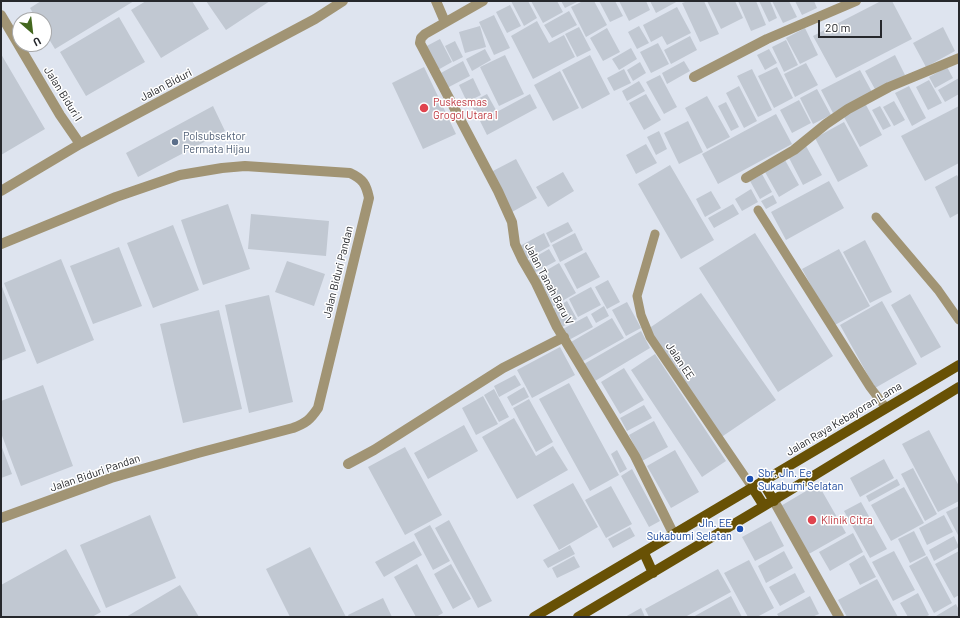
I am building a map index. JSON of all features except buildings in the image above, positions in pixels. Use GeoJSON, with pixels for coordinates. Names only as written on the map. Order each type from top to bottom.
{"type":"FeatureCollection","features":[{"type":"Feature","properties":{"kind":"main road","name":"Jalan Raya Kebayoran Lama"},"geometry":{"type":"LineString","coordinates":[[534,617],[959,365]]}},
{"type":"Feature","properties":{"kind":"main road"},"geometry":{"type":"LineString","coordinates":[[578,617],[774,501],[959,387]]}},
{"type":"Feature","properties":{"kind":"main road"},"geometry":{"type":"LineString","coordinates":[[762,481],[774,501]]}},
{"type":"Feature","properties":{"kind":"main road"},"geometry":{"type":"LineString","coordinates":[[752,487],[764,506]]}},
{"type":"Feature","properties":{"kind":"main road"},"geometry":{"type":"LineString","coordinates":[[644,553],[653,573]]}},
{"type":"Feature","properties":{"kind":"street","name":"Jalan Biduri"},"geometry":{"type":"LineString","coordinates":[[1,191],[80,144],[315,19],[343,1]]}},
{"type":"Feature","properties":{"kind":"street"},"geometry":{"type":"LineString","coordinates":[[436,1],[445,22]]}},
{"type":"Feature","properties":{"kind":"street","name":"Jalan Tanah Baru V"},"geometry":{"type":"LineString","coordinates":[[483,1],[425,34],[421,38],[420,43],[498,191],[512,222],[515,244],[536,282],[557,327],[635,456],[674,535]]}},
{"type":"Feature","properties":{"kind":"street"},"geometry":{"type":"LineString","coordinates":[[694,77],[767,39],[856,1]]}},
{"type":"Feature","properties":{"kind":"street","name":"Jalan Biduri I"},"geometry":{"type":"LineString","coordinates":[[1,15],[60,115],[80,144]]}},
{"type":"Feature","properties":{"kind":"street"},"geometry":{"type":"LineString","coordinates":[[746,178],[794,150],[826,124],[848,109],[889,88],[959,58]]}},
{"type":"Feature","properties":{"kind":"street","name":"Jalan Biduri Pandan"},"geometry":{"type":"LineString","coordinates":[[1,244],[116,197],[180,175],[222,168],[245,166],[350,174],[359,178],[365,184],[369,198],[318,408],[310,420],[293,428],[190,455],[111,478],[1,518]]}},
{"type":"Feature","properties":{"kind":"street"},"geometry":{"type":"LineString","coordinates":[[348,464],[374,450],[503,368],[564,337]]}},
{"type":"Feature","properties":{"kind":"street"},"geometry":{"type":"LineString","coordinates":[[774,501],[839,617]]}},
{"type":"Feature","properties":{"kind":"lane"},"geometry":{"type":"LineString","coordinates":[[758,210],[866,380],[886,408]]}},
{"type":"Feature","properties":{"kind":"lane"},"geometry":{"type":"LineString","coordinates":[[876,217],[938,290],[959,320]]}},
{"type":"Feature","properties":{"kind":"lane","name":"Jalan EE"},"geometry":{"type":"LineString","coordinates":[[655,234],[637,296],[640,315],[650,337],[752,487]]}},
{"type":"Feature","properties":{"kind":"place","name":"Puskesmas Grogol Utara I"},"geometry":{"type":"Point","coordinates":[424,108]}},
{"type":"Feature","properties":{"kind":"place","name":"Polsubsektor Permata Hijau"},"geometry":{"type":"Point","coordinates":[175,142]}},
{"type":"Feature","properties":{"kind":"place","name":"Sbr. Jln. Ee Sukabumi Selatan"},"geometry":{"type":"Point","coordinates":[750,479]}},
{"type":"Feature","properties":{"kind":"place","name":"Klinik Citra"},"geometry":{"type":"Point","coordinates":[812,520]}},
{"type":"Feature","properties":{"kind":"place","name":"Jln. EE Sukabumi Selatan"},"geometry":{"type":"Point","coordinates":[740,529]}}]}
